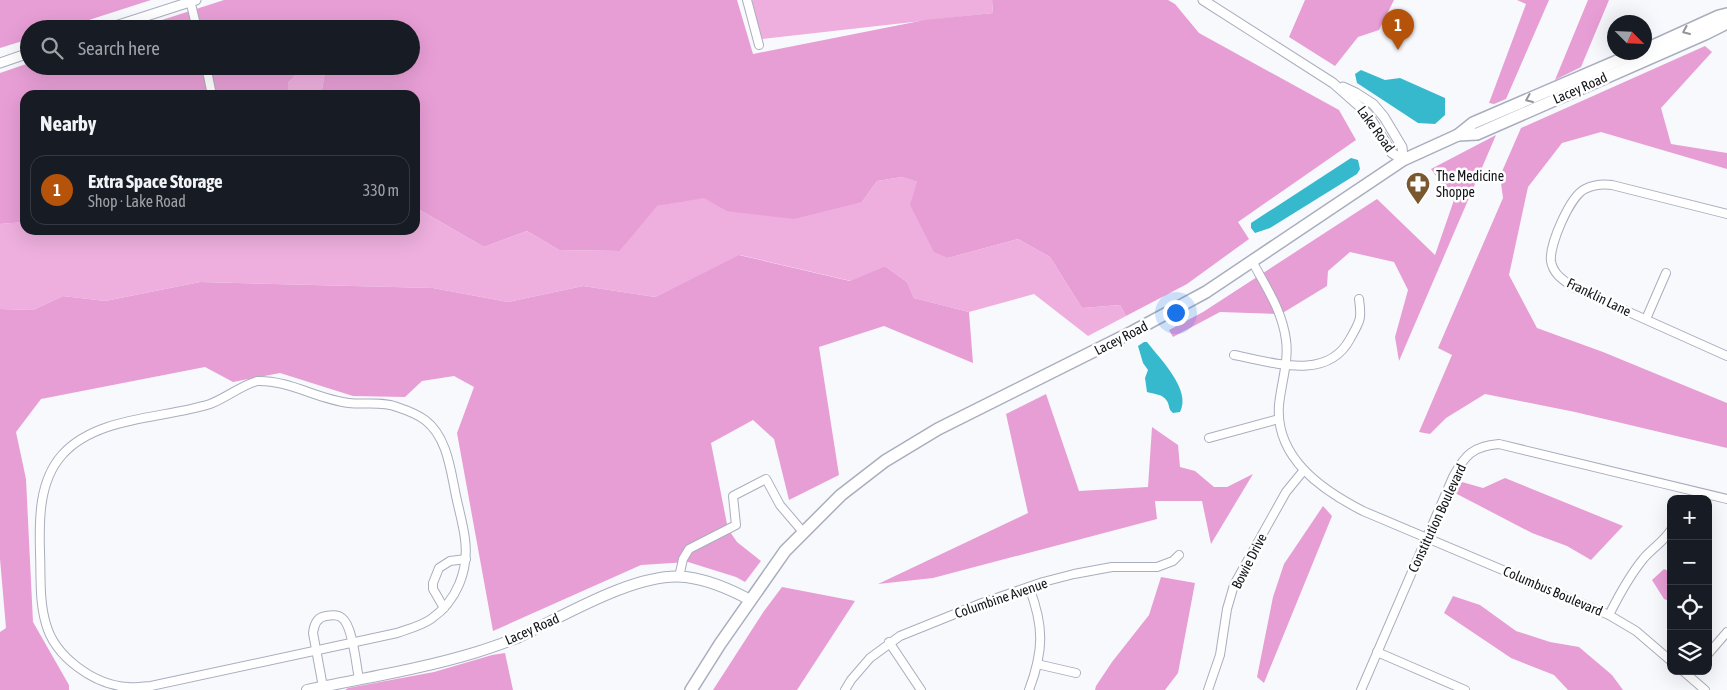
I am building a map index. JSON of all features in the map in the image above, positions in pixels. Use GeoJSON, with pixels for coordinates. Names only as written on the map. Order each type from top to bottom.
{"type":"FeatureCollection","features":[{"type":"Feature","properties":{"kind":"main road","name":"Lacey Road"},"geometry":{"type":"LineString","coordinates":[[1652,49],[1719,16],[1727,14]]}},
{"type":"Feature","properties":{"kind":"main road","name":"Lacey Road"},"geometry":{"type":"LineString","coordinates":[[1652,51],[1705,34],[1727,20]]}},
{"type":"Feature","properties":{"kind":"main road","name":"Lacey Road"},"geometry":{"type":"LineString","coordinates":[[691,690],[750,600],[785,551],[855,484],[884,461],[924,437],[1156,320],[1206,292],[1403,160],[1458,135],[1472,123],[1608,71],[1630,60]]}},
{"type":"Feature","properties":{"kind":"main road","name":"Lacey Road"},"geometry":{"type":"LineString","coordinates":[[307,690],[448,660],[478,651],[514,639],[611,593],[649,580],[686,577],[729,588],[750,600]]}},
{"type":"Feature","properties":{"kind":"street"},"geometry":{"type":"LineString","coordinates":[[747,0],[759,45]]}},
{"type":"Feature","properties":{"kind":"street","name":"Lake Road"},"geometry":{"type":"LineString","coordinates":[[1203,0],[1333,83],[1356,93],[1373,104],[1384,117],[1402,147],[1403,160]]}},
{"type":"Feature","properties":{"kind":"street"},"geometry":{"type":"LineString","coordinates":[[134,20],[192,1],[195,20]]}},
{"type":"Feature","properties":{"kind":"street"},"geometry":{"type":"LineString","coordinates":[[0,63],[20,57]]}},
{"type":"Feature","properties":{"kind":"street"},"geometry":{"type":"LineString","coordinates":[[208,75],[211,90]]}},
{"type":"Feature","properties":{"kind":"street","name":"Franklin Lane"},"geometry":{"type":"LineString","coordinates":[[1727,214],[1612,185],[1600,184],[1585,189],[1577,195],[1570,206],[1553,246],[1551,261],[1555,271],[1562,279],[1573,286],[1727,356]]}},
{"type":"Feature","properties":{"kind":"street"},"geometry":{"type":"LineString","coordinates":[[1209,438],[1279,419],[1286,344],[1281,315],[1252,261]]}},
{"type":"Feature","properties":{"kind":"street"},"geometry":{"type":"LineString","coordinates":[[1646,319],[1666,273]]}},
{"type":"Feature","properties":{"kind":"street"},"geometry":{"type":"LineString","coordinates":[[1234,355],[1285,364],[1315,365],[1326,362],[1342,352],[1361,318],[1359,299]]}},
{"type":"Feature","properties":{"kind":"street"},"geometry":{"type":"LineString","coordinates":[[257,381],[277,382],[323,397],[348,402],[397,406],[426,420],[438,434],[443,443],[452,472],[465,540],[466,559],[464,573],[459,585],[444,608],[418,626],[352,643],[151,686],[129,687],[103,681],[74,664],[59,649],[52,640],[46,623],[41,578],[40,529],[47,478],[61,456],[78,440],[100,429],[210,404],[239,388],[257,381]]}},
{"type":"Feature","properties":{"kind":"street","name":"Columbus Boulevard"},"geometry":{"type":"LineString","coordinates":[[1279,419],[1289,449],[1304,470],[1322,487],[1343,500],[1426,538],[1609,615],[1636,631],[1667,658]]}},
{"type":"Feature","properties":{"kind":"street","name":"Constitution Boulevard"},"geometry":{"type":"LineString","coordinates":[[1361,690],[1458,467],[1470,453],[1487,445],[1499,444],[1727,499]]}},
{"type":"Feature","properties":{"kind":"street","name":"Bowie Drive"},"geometry":{"type":"LineString","coordinates":[[1208,690],[1220,655],[1227,609],[1234,585],[1286,492],[1304,470]]}},
{"type":"Feature","properties":{"kind":"street"},"geometry":{"type":"LineString","coordinates":[[679,577],[689,549],[736,525],[733,496],[766,479],[780,504],[803,532]]}},
{"type":"Feature","properties":{"kind":"street"},"geometry":{"type":"LineString","coordinates":[[1683,495],[1684,489]]}},
{"type":"Feature","properties":{"kind":"street"},"geometry":{"type":"LineString","coordinates":[[1609,615],[1627,581],[1644,558],[1667,535]]}},
{"type":"Feature","properties":{"kind":"street","name":"Columbine Avenue"},"geometry":{"type":"LineString","coordinates":[[845,690],[870,658],[889,642],[927,625],[1029,587],[1074,574],[1093,570],[1136,566],[1157,567],[1173,561],[1180,555]]}},
{"type":"Feature","properties":{"kind":"street"},"geometry":{"type":"LineString","coordinates":[[444,608],[433,589],[433,583],[439,568],[450,561],[466,559]]}},
{"type":"Feature","properties":{"kind":"street"},"geometry":{"type":"LineString","coordinates":[[1029,587],[1036,606],[1041,629],[1037,664],[1029,690]]}},
{"type":"Feature","properties":{"kind":"street"},"geometry":{"type":"LineString","coordinates":[[323,687],[313,633],[314,626],[318,620],[329,615],[337,615],[346,622],[359,679]]}},
{"type":"Feature","properties":{"kind":"street"},"geometry":{"type":"LineString","coordinates":[[1712,649],[1727,632]]}},
{"type":"Feature","properties":{"kind":"street"},"geometry":{"type":"LineString","coordinates":[[889,642],[921,690]]}},
{"type":"Feature","properties":{"kind":"street"},"geometry":{"type":"LineString","coordinates":[[1377,652],[1465,690]]}},
{"type":"Feature","properties":{"kind":"street"},"geometry":{"type":"LineString","coordinates":[[1037,664],[1076,673]]}},
{"type":"Feature","properties":{"kind":"street"},"geometry":{"type":"LineString","coordinates":[[1691,675],[1704,690]]}},
{"type":"Feature","properties":{"kind":"shaded area"},"geometry":{"type":"Polygon","coordinates":[[[0,0],[151,0],[89,20],[20,20],[20,42],[0,48],[0,0]]]}},
{"type":"Feature","properties":{"kind":"shaded area"},"geometry":{"type":"Polygon","coordinates":[[[224,0],[737,0],[753,54],[925,20],[993,13],[992,0],[1168,0],[1175,4],[1199,33],[1339,110],[1356,140],[1238,222],[1249,239],[1187,284],[1126,316],[1120,305],[1082,308],[1050,257],[1018,239],[948,258],[934,252],[910,205],[917,182],[902,177],[877,181],[862,202],[794,219],[726,211],[704,198],[657,206],[620,251],[559,250],[527,231],[484,247],[420,210],[420,90],[322,90],[324,75],[420,75],[420,20],[162,20],[224,0]]]}},
{"type":"Feature","properties":{"kind":"shaded area"},"geometry":{"type":"Polygon","coordinates":[[[752,0],[992,0],[993,13],[761,39],[752,0]]]}},
{"type":"Feature","properties":{"kind":"shaded area"},"geometry":{"type":"Polygon","coordinates":[[[1305,0],[1394,0],[1379,30],[1358,37],[1335,66],[1289,37],[1305,0]]]}},
{"type":"Feature","properties":{"kind":"shaded area"},"geometry":{"type":"Polygon","coordinates":[[[1517,0],[1549,0],[1506,99],[1494,104],[1489,103],[1526,4],[1517,0]]]}},
{"type":"Feature","properties":{"kind":"shaded area"},"geometry":{"type":"Polygon","coordinates":[[[1588,0],[1609,0],[1581,67],[1555,80],[1588,0]]]}},
{"type":"Feature","properties":{"kind":"shaded area"},"geometry":{"type":"Polygon","coordinates":[[[1705,46],[1712,52],[1661,108],[1671,144],[1727,153],[1727,169],[1601,132],[1562,143],[1528,187],[1509,275],[1537,328],[1603,352],[1727,403],[1727,448],[1575,412],[1485,394],[1446,418],[1430,434],[1419,432],[1452,355],[1438,348],[1503,198],[1500,176],[1521,128],[1705,46]]]}},
{"type":"Feature","properties":{"kind":"shaded area"},"geometry":{"type":"Polygon","coordinates":[[[20,66],[20,75],[295,75],[288,83],[288,90],[20,90],[20,222],[0,224],[0,73],[20,66]]]}},
{"type":"Feature","properties":{"kind":"shaded area"},"geometry":{"type":"Polygon","coordinates":[[[295,75],[324,75],[322,90],[288,90],[288,83],[295,75]]]}},
{"type":"Feature","properties":{"kind":"shaded area"},"geometry":{"type":"Polygon","coordinates":[[[1496,135],[1399,361],[1395,337],[1408,290],[1394,262],[1350,252],[1328,271],[1327,286],[1281,314],[1220,312],[1173,337],[1169,330],[1203,312],[1377,199],[1435,255],[1454,200],[1431,169],[1496,135]]]}},
{"type":"Feature","properties":{"kind":"shaded area"},"geometry":{"type":"Polygon","coordinates":[[[902,177],[917,182],[948,258],[1018,239],[1050,257],[1082,308],[1120,305],[1126,316],[1088,336],[1034,294],[969,312],[914,298],[907,282],[885,266],[851,281],[740,255],[655,297],[583,286],[508,302],[433,288],[200,282],[105,301],[63,296],[33,310],[0,309],[0,224],[20,222],[20,235],[420,235],[420,210],[484,247],[527,231],[559,250],[620,251],[656,206],[704,197],[726,211],[862,202],[877,181],[902,177]]]}},
{"type":"Feature","properties":{"kind":"shaded area"},"geometry":{"type":"Polygon","coordinates":[[[739,255],[850,281],[885,266],[907,282],[914,298],[969,312],[973,363],[884,326],[819,347],[839,475],[789,500],[774,439],[753,420],[711,443],[728,529],[737,542],[761,561],[745,582],[736,577],[688,562],[641,565],[493,631],[457,433],[474,387],[454,376],[422,381],[405,397],[353,396],[280,373],[233,382],[205,367],[41,399],[16,432],[26,479],[33,622],[69,685],[69,690],[0,690],[0,632],[6,628],[0,559],[0,309],[33,310],[63,296],[105,301],[200,282],[433,288],[508,302],[583,286],[655,297],[739,255]]]}},
{"type":"Feature","properties":{"kind":"shaded area"},"geometry":{"type":"Polygon","coordinates":[[[1046,394],[1079,491],[1148,487],[1152,427],[1178,445],[1180,467],[1195,471],[1214,487],[1227,487],[1253,474],[1211,544],[1202,501],[1155,501],[1157,519],[933,578],[878,584],[1028,513],[1006,414],[1046,394]]]}},
{"type":"Feature","properties":{"kind":"shaded area"},"geometry":{"type":"Polygon","coordinates":[[[1505,478],[1623,526],[1591,560],[1567,546],[1532,533],[1455,493],[1462,482],[1483,488],[1505,478]]]}},
{"type":"Feature","properties":{"kind":"shaded area"},"geometry":{"type":"Polygon","coordinates":[[[1323,506],[1332,516],[1264,683],[1257,677],[1273,597],[1284,564],[1323,506]]]}},
{"type":"Feature","properties":{"kind":"shaded area"},"geometry":{"type":"Polygon","coordinates":[[[1664,569],[1667,570],[1667,600],[1664,599],[1652,580],[1664,569]]]}},
{"type":"Feature","properties":{"kind":"shaded area"},"geometry":{"type":"Polygon","coordinates":[[[1161,577],[1195,583],[1178,673],[1165,690],[1095,690],[1112,662],[1149,615],[1161,577]]]}},
{"type":"Feature","properties":{"kind":"shaded area"},"geometry":{"type":"Polygon","coordinates":[[[782,587],[855,601],[797,690],[713,690],[764,611],[782,587]]]}},
{"type":"Feature","properties":{"kind":"shaded area"},"geometry":{"type":"Polygon","coordinates":[[[1453,596],[1480,605],[1516,631],[1550,642],[1579,647],[1612,675],[1623,690],[1568,690],[1554,675],[1511,658],[1444,613],[1453,596]]]}},
{"type":"Feature","properties":{"kind":"shaded area"},"geometry":{"type":"Polygon","coordinates":[[[505,653],[513,690],[345,690],[434,672],[505,653]]]}},
{"type":"Feature","properties":{"kind":"water"},"geometry":{"type":"Polygon","coordinates":[[[1361,70],[1385,80],[1400,78],[1445,98],[1445,115],[1435,124],[1418,123],[1357,83],[1355,74],[1361,70]]]}},
{"type":"Feature","properties":{"kind":"water"},"geometry":{"type":"Polygon","coordinates":[[[1351,158],[1358,160],[1360,169],[1357,174],[1270,228],[1255,233],[1251,228],[1251,223],[1351,158]]]}},
{"type":"Feature","properties":{"kind":"water"},"geometry":{"type":"Polygon","coordinates":[[[1147,342],[1173,375],[1182,394],[1183,403],[1180,412],[1173,413],[1163,397],[1147,392],[1145,378],[1148,370],[1143,363],[1138,346],[1147,342]]]}},
{"type":"Feature","properties":{"kind":"place","name":"Extra Space Storage"},"geometry":{"type":"Point","coordinates":[1398,50]}},
{"type":"Feature","properties":{"kind":"place","name":"The Medicine Shoppe"},"geometry":{"type":"Point","coordinates":[1418,205]}}]}
